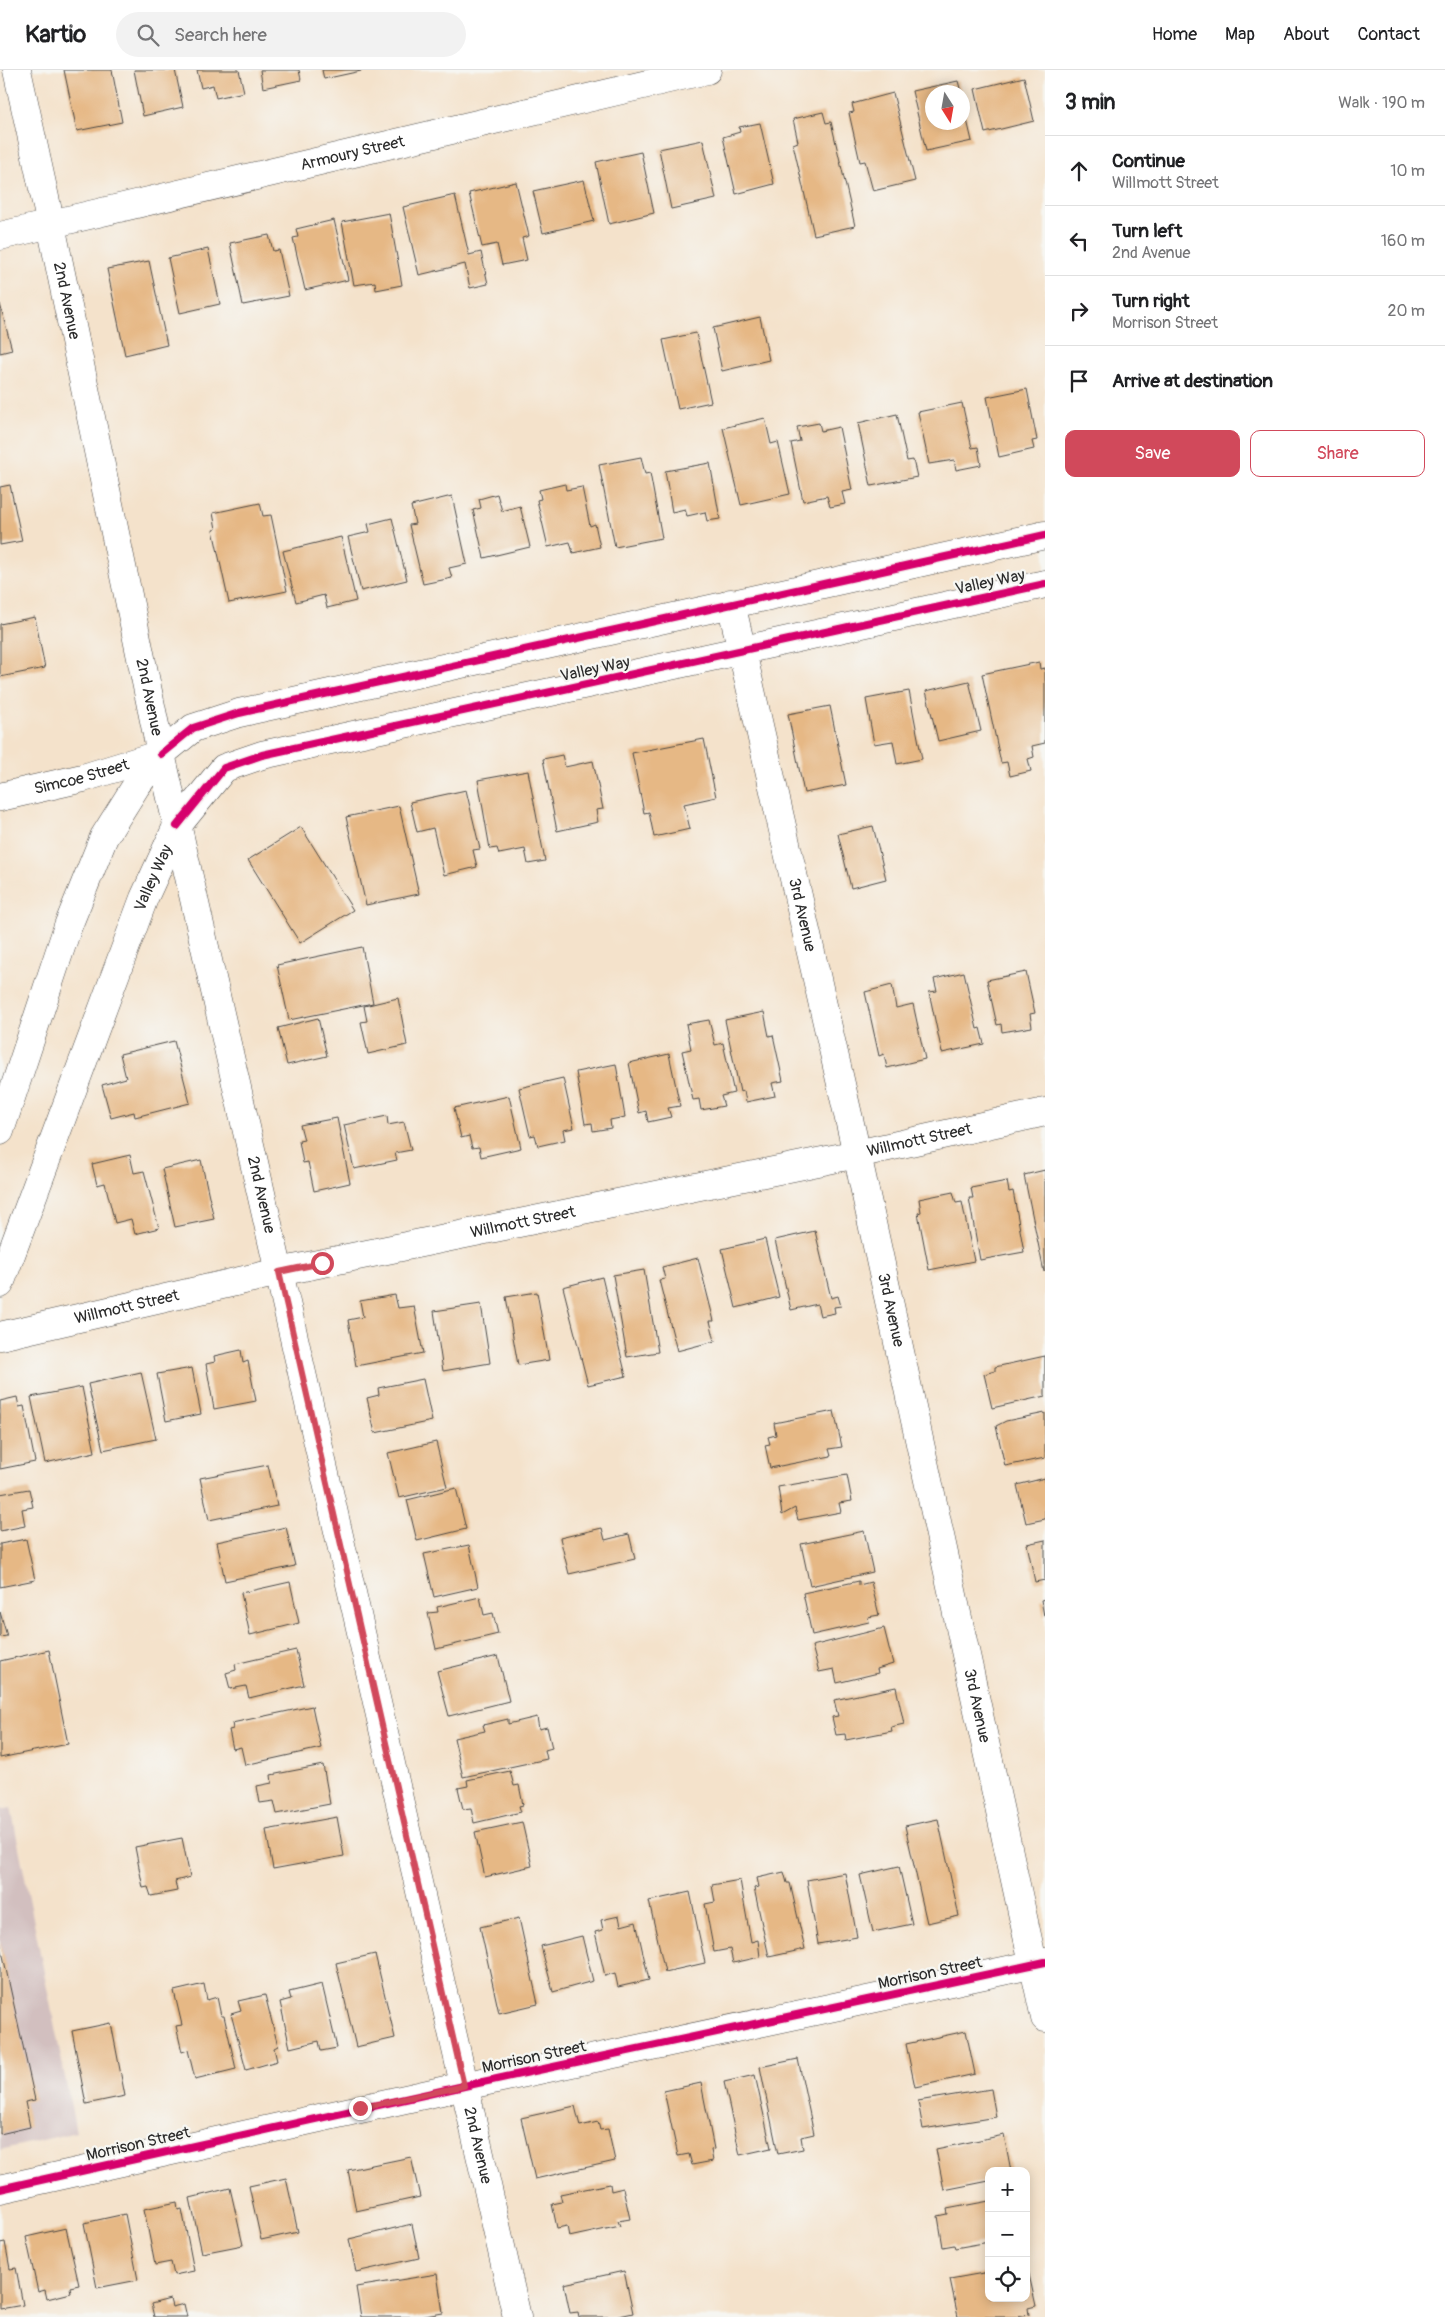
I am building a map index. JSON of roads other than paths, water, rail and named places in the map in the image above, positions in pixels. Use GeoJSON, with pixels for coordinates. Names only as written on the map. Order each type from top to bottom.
{"type":"FeatureCollection","features":[{"type":"Feature","properties":{"kind":"street","name":"2nd Avenue"},"geometry":{"type":"LineString","coordinates":[[17,70],[177,826],[517,2317]]}},
{"type":"Feature","properties":{"kind":"street","name":"Armoury Street"},"geometry":{"type":"LineString","coordinates":[[0,236],[51,225],[622,80],[707,70]]}},
{"type":"Feature","properties":{"kind":"street"},"geometry":{"type":"LineString","coordinates":[[0,1132],[68,926],[104,837],[136,786],[161,754],[193,728],[239,713],[1045,535]]}},
{"type":"Feature","properties":{"kind":"street","name":"Valley Way"},"geometry":{"type":"LineString","coordinates":[[0,1284],[144,898],[177,826],[224,768],[262,755],[1045,584]]}},
{"type":"Feature","properties":{"kind":"street","name":"3rd Avenue"},"geometry":{"type":"LineString","coordinates":[[731,603],[1039,1963],[1045,2018]]}},
{"type":"Feature","properties":{"kind":"street","name":"Simcoe Street"},"geometry":{"type":"LineString","coordinates":[[0,797],[83,778],[161,754]]}},
{"type":"Feature","properties":{"kind":"street","name":"Willmott Street"},"geometry":{"type":"LineString","coordinates":[[0,1336],[279,1272],[857,1154],[1045,1112]]}},
{"type":"Feature","properties":{"kind":"street","name":"Morrison Street"},"geometry":{"type":"LineString","coordinates":[[0,2188],[1039,1963]]}}]}
